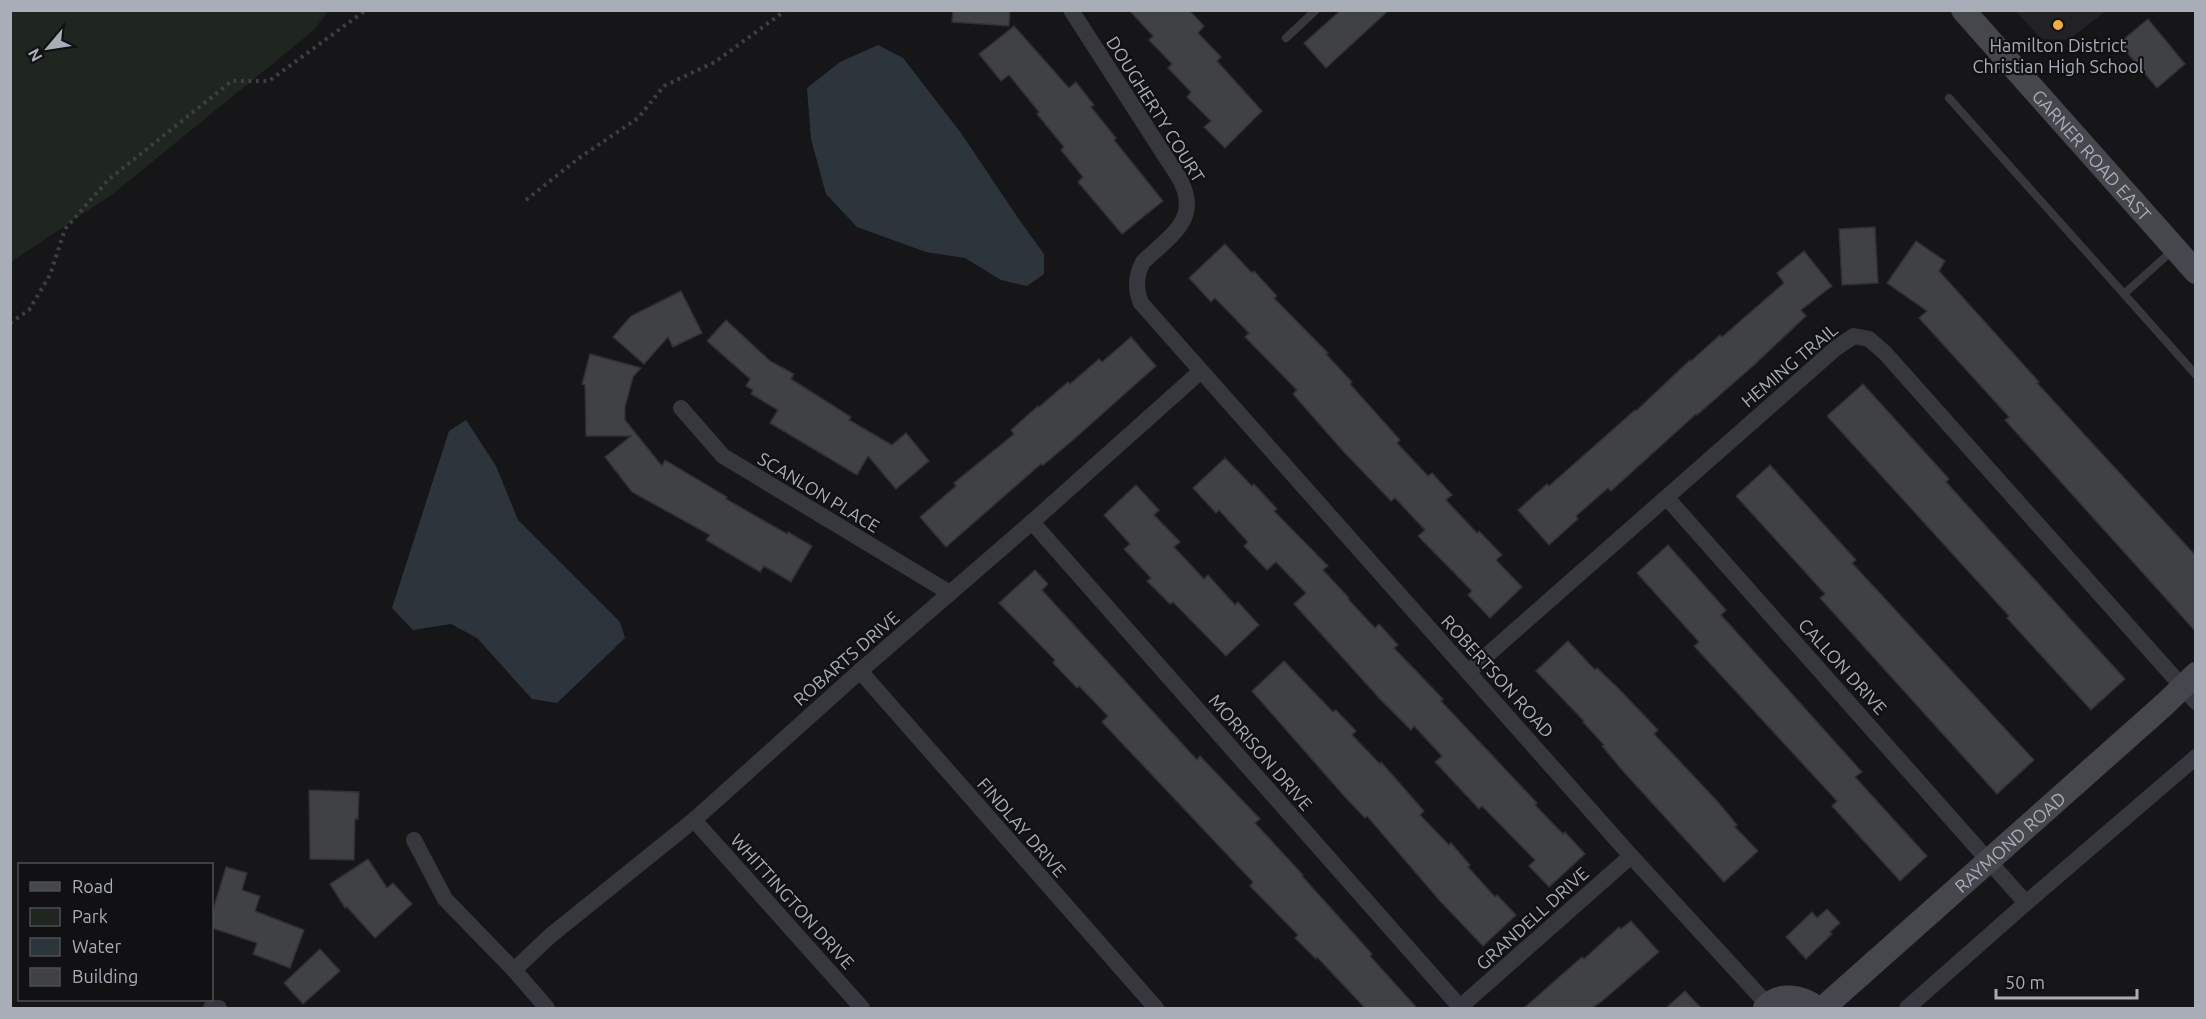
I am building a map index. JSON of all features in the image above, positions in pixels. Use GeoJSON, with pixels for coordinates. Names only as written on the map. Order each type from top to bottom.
{"type":"FeatureCollection","features":[{"type":"Feature","properties":{"kind":"street","name":"DOUGHERTY COURT"},"geometry":{"type":"LineString","coordinates":[[1071,10],[1185,188],[1188,212],[1181,225],[1143,262],[1138,274],[1137,288],[1142,303],[1201,371]]}},
{"type":"Feature","properties":{"kind":"street","name":"GARNER ROAD EAST"},"geometry":{"type":"LineString","coordinates":[[1963,10],[2196,272]]}},
{"type":"Feature","properties":{"kind":"street","name":"HEMING TRAIL"},"geometry":{"type":"LineString","coordinates":[[1468,672],[1836,348],[1854,336],[1861,336],[1876,344],[1885,353],[2191,687]]}},
{"type":"Feature","properties":{"kind":"street","name":"ROBARTS DRIVE"},"geometry":{"type":"LineString","coordinates":[[514,970],[550,936],[694,820],[1201,371]]}},
{"type":"Feature","properties":{"kind":"street","name":"ROBERTSON ROAD"},"geometry":{"type":"LineString","coordinates":[[1201,371],[1766,1007]]}},
{"type":"Feature","properties":{"kind":"street","name":"SCANLON PLACE"},"geometry":{"type":"LineString","coordinates":[[681,408],[723,456],[950,593]]}},
{"type":"Feature","properties":{"kind":"street","name":"CALLON DRIVE"},"geometry":{"type":"LineString","coordinates":[[1667,498],[2026,903]]}},
{"type":"Feature","properties":{"kind":"street","name":"MORRISON DRIVE"},"geometry":{"type":"LineString","coordinates":[[1032,522],[1460,1008]]}},
{"type":"Feature","properties":{"kind":"street","name":"FINDLAY DRIVE"},"geometry":{"type":"LineString","coordinates":[[860,671],[1156,1008]]}},
{"type":"Feature","properties":{"kind":"street","name":"RAYMOND ROAD"},"geometry":{"type":"LineString","coordinates":[[1823,1008],[2165,704],[2191,687]]}},
{"type":"Feature","properties":{"kind":"street"},"geometry":{"type":"LineString","coordinates":[[1907,1008],[2196,757]]}},
{"type":"Feature","properties":{"kind":"street","name":"WHITTINGTON DRIVE"},"geometry":{"type":"LineString","coordinates":[[694,820],[862,1008]]}},
{"type":"Feature","properties":{"kind":"street"},"geometry":{"type":"LineString","coordinates":[[414,840],[445,898],[547,1008]]}},
{"type":"Feature","properties":{"kind":"street","name":"GRANDELL DRIVE"},"geometry":{"type":"LineString","coordinates":[[1460,1008],[1631,856]]}},
{"type":"Feature","properties":{"kind":"street"},"geometry":{"type":"LineString","coordinates":[[1766,1007],[1786,998],[1798,998],[1817,1008]]}},
{"type":"Feature","properties":{"kind":"street"},"geometry":{"type":"LineString","coordinates":[[211,1008],[219,1008]]}},
{"type":"Feature","properties":{"kind":"lane"},"geometry":{"type":"LineString","coordinates":[[1286,38],[1316,10]]}},
{"type":"Feature","properties":{"kind":"lane"},"geometry":{"type":"LineString","coordinates":[[1949,98],[2196,375]]}},
{"type":"Feature","properties":{"kind":"lane"},"geometry":{"type":"LineString","coordinates":[[2124,294],[2175,247]]}},
{"type":"Feature","properties":{"kind":"path"},"geometry":{"type":"LineString","coordinates":[[10,323],[29,310],[50,275],[65,229],[108,180],[232,81],[269,81],[366,10]]}},
{"type":"Feature","properties":{"kind":"path"},"geometry":{"type":"LineString","coordinates":[[526,200],[579,158],[638,118],[664,86],[715,62],[786,10]]}},
{"type":"Feature","properties":{"kind":"shaded area","name":"Hamilton District Christian High School"},"geometry":{"type":"Polygon","coordinates":[[[2016,11],[2106,11],[2068,40],[2041,39],[2016,11]]]}},
{"type":"Feature","properties":{"kind":"green space"},"geometry":{"type":"Polygon","coordinates":[[[11,10],[328,11],[314,30],[114,193],[11,262],[11,10]]]}},
{"type":"Feature","properties":{"kind":"water"},"geometry":{"type":"Polygon","coordinates":[[[878,45],[903,58],[961,133],[1044,254],[1044,274],[1027,286],[1001,280],[965,258],[926,252],[857,227],[826,194],[811,139],[807,88],[840,62],[878,45]]]}},
{"type":"Feature","properties":{"kind":"water"},"geometry":{"type":"Polygon","coordinates":[[[466,420],[496,466],[518,520],[620,622],[625,638],[557,703],[532,699],[477,638],[451,624],[413,630],[392,608],[449,431],[466,420]]]}},
{"type":"Feature","properties":{"kind":"building"},"geometry":{"type":"Polygon","coordinates":[[[953,10],[1010,10],[1009,26],[952,22],[953,10]]]}},
{"type":"Feature","properties":{"kind":"building"},"geometry":{"type":"Polygon","coordinates":[[[1129,10],[1189,10],[1204,26],[1198,33],[1221,57],[1217,61],[1262,111],[1225,148],[1204,127],[1211,121],[1187,97],[1191,92],[1168,68],[1172,64],[1149,40],[1153,36],[1129,10]]]}},
{"type":"Feature","properties":{"kind":"building"},"geometry":{"type":"Polygon","coordinates":[[[1341,10],[1389,10],[1326,68],[1304,43],[1341,10]]]}},
{"type":"Feature","properties":{"kind":"building"},"geometry":{"type":"Polygon","coordinates":[[[2148,19],[2185,64],[2157,88],[2119,43],[2148,19]]]}},
{"type":"Feature","properties":{"kind":"building"},"geometry":{"type":"Polygon","coordinates":[[[1014,26],[1069,88],[1076,82],[1094,105],[1091,107],[1116,138],[1114,140],[1163,201],[1122,234],[1078,182],[1083,177],[1061,150],[1064,147],[1037,114],[1039,112],[1009,75],[1001,81],[979,54],[1014,26]]]}},
{"type":"Feature","properties":{"kind":"building"},"geometry":{"type":"Polygon","coordinates":[[[1875,227],[1878,283],[1842,285],[1839,229],[1875,227]]]}},
{"type":"Feature","properties":{"kind":"building"},"geometry":{"type":"Polygon","coordinates":[[[1916,241],[1945,261],[1939,271],[2039,382],[2037,383],[2196,556],[2196,632],[2005,420],[2009,417],[1919,318],[1927,311],[1887,283],[1916,241]]]}},
{"type":"Feature","properties":{"kind":"building"},"geometry":{"type":"Polygon","coordinates":[[[1225,244],[1252,273],[1254,271],[1277,296],[1274,298],[1328,353],[1326,354],[1352,382],[1350,384],[1400,440],[1397,443],[1428,476],[1432,473],[1452,495],[1446,500],[1477,533],[1479,531],[1502,555],[1496,560],[1522,587],[1490,618],[1468,595],[1472,591],[1418,536],[1425,530],[1395,498],[1391,501],[1343,451],[1293,394],[1297,390],[1245,337],[1249,333],[1215,298],[1211,302],[1189,278],[1225,244]]]}},
{"type":"Feature","properties":{"kind":"building"},"geometry":{"type":"Polygon","coordinates":[[[1804,251],[1832,286],[1801,310],[1806,316],[1611,491],[1608,488],[1576,516],[1578,519],[1549,545],[1518,510],[1636,411],[1690,360],[1720,335],[1722,337],[1784,283],[1777,273],[1804,251]]]}},
{"type":"Feature","properties":{"kind":"building"},"geometry":{"type":"Polygon","coordinates":[[[681,291],[702,333],[673,347],[668,337],[644,364],[613,337],[631,316],[681,291]]]}},
{"type":"Feature","properties":{"kind":"building"},"geometry":{"type":"Polygon","coordinates":[[[726,320],[770,361],[794,374],[791,379],[851,417],[849,420],[892,445],[906,433],[929,461],[896,489],[868,456],[857,475],[770,423],[778,410],[751,394],[753,390],[746,386],[750,379],[707,341],[726,320]]]}},
{"type":"Feature","properties":{"kind":"building"},"geometry":{"type":"Polygon","coordinates":[[[1131,337],[1156,366],[1073,440],[1043,465],[1041,464],[946,547],[920,517],[956,486],[954,483],[1014,434],[1011,430],[1038,406],[1068,382],[1070,384],[1099,359],[1102,362],[1131,337]]]}},
{"type":"Feature","properties":{"kind":"building"},"geometry":{"type":"Polygon","coordinates":[[[590,354],[641,368],[633,377],[625,407],[625,420],[662,466],[665,460],[727,497],[726,499],[812,546],[791,582],[764,566],[760,572],[706,540],[710,535],[632,492],[605,457],[631,436],[586,436],[585,385],[582,384],[590,354]]]}},
{"type":"Feature","properties":{"kind":"building"},"geometry":{"type":"Polygon","coordinates":[[[1863,384],[1949,479],[1946,482],[2125,679],[2091,710],[1827,416],[1863,384]]]}},
{"type":"Feature","properties":{"kind":"building"},"geometry":{"type":"Polygon","coordinates":[[[1225,458],[1277,509],[1274,511],[1328,566],[1323,570],[1348,599],[1375,628],[1379,624],[1398,645],[1394,648],[1443,699],[1441,701],[1537,803],[1535,805],[1585,854],[1549,887],[1529,866],[1535,860],[1482,806],[1479,809],[1435,762],[1442,756],[1414,726],[1411,730],[1380,699],[1294,604],[1306,593],[1276,562],[1267,570],[1244,546],[1248,542],[1219,510],[1216,513],[1193,488],[1225,458]]]}},
{"type":"Feature","properties":{"kind":"building"},"geometry":{"type":"Polygon","coordinates":[[[1770,465],[1856,560],[1852,563],[2034,760],[1997,794],[1820,598],[1825,594],[1736,496],[1770,465]]]}},
{"type":"Feature","properties":{"kind":"building"},"geometry":{"type":"Polygon","coordinates":[[[1136,485],[1159,510],[1154,515],[1180,542],[1174,547],[1204,579],[1208,575],[1235,605],[1238,602],[1259,625],[1226,656],[1173,602],[1170,604],[1147,581],[1151,578],[1124,549],[1130,544],[1104,515],[1136,485]]]}},
{"type":"Feature","properties":{"kind":"building"},"geometry":{"type":"Polygon","coordinates":[[[1668,545],[1726,610],[1721,615],[1862,772],[1855,777],[1927,856],[1900,881],[1832,806],[1837,801],[1694,646],[1699,642],[1637,573],[1668,545]]]}},
{"type":"Feature","properties":{"kind":"building"},"geometry":{"type":"Polygon","coordinates":[[[1035,570],[1048,584],[1042,590],[1197,760],[1200,756],[1260,819],[1255,823],[1303,875],[1372,954],[1370,956],[1417,1008],[1365,1008],[1317,957],[1316,959],[1295,938],[1298,935],[1250,886],[1253,882],[1102,722],[1108,716],[1079,686],[1077,688],[1053,663],[1055,660],[999,603],[1035,570]]]}},
{"type":"Feature","properties":{"kind":"building"},"geometry":{"type":"Polygon","coordinates":[[[1568,641],[1658,730],[1654,734],[1718,802],[1737,825],[1735,827],[1758,851],[1724,882],[1623,771],[1584,721],[1536,671],[1568,641]]]}},
{"type":"Feature","properties":{"kind":"building"},"geometry":{"type":"Polygon","coordinates":[[[1284,661],[1333,712],[1336,710],[1356,731],[1352,735],[1380,764],[1381,762],[1424,811],[1420,815],[1449,845],[1451,843],[1470,865],[1468,867],[1495,897],[1497,895],[1516,915],[1483,946],[1440,901],[1367,816],[1365,818],[1345,797],[1252,691],[1284,661]]]}},
{"type":"Feature","properties":{"kind":"building"},"geometry":{"type":"Polygon","coordinates":[[[309,790],[359,792],[358,819],[355,819],[354,860],[310,859],[309,790]]]}},
{"type":"Feature","properties":{"kind":"building"},"geometry":{"type":"Polygon","coordinates":[[[368,859],[387,888],[393,883],[412,904],[375,938],[347,907],[345,908],[330,884],[368,859]]]}},
{"type":"Feature","properties":{"kind":"building"},"geometry":{"type":"Polygon","coordinates":[[[226,867],[247,873],[242,890],[260,896],[255,911],[304,930],[290,968],[253,954],[257,943],[213,928],[213,910],[226,867]]]}},
{"type":"Feature","properties":{"kind":"building"},"geometry":{"type":"Polygon","coordinates":[[[1827,909],[1840,923],[1806,959],[1786,937],[1812,912],[1817,918],[1827,909]]]}},
{"type":"Feature","properties":{"kind":"building"},"geometry":{"type":"Polygon","coordinates":[[[1631,921],[1659,952],[1601,1002],[1592,1008],[1524,1008],[1582,957],[1584,959],[1619,927],[1621,929],[1631,921]]]}},
{"type":"Feature","properties":{"kind":"building"},"geometry":{"type":"Polygon","coordinates":[[[320,949],[340,971],[303,1004],[284,983],[320,949]]]}},
{"type":"Feature","properties":{"kind":"building"},"geometry":{"type":"Polygon","coordinates":[[[1685,991],[1701,1008],[1666,1008],[1685,991]]]}},
{"type":"Feature","properties":{"kind":"place","name":"Hamilton District Christian High School"},"geometry":{"type":"Point","coordinates":[2058,25]}}]}
